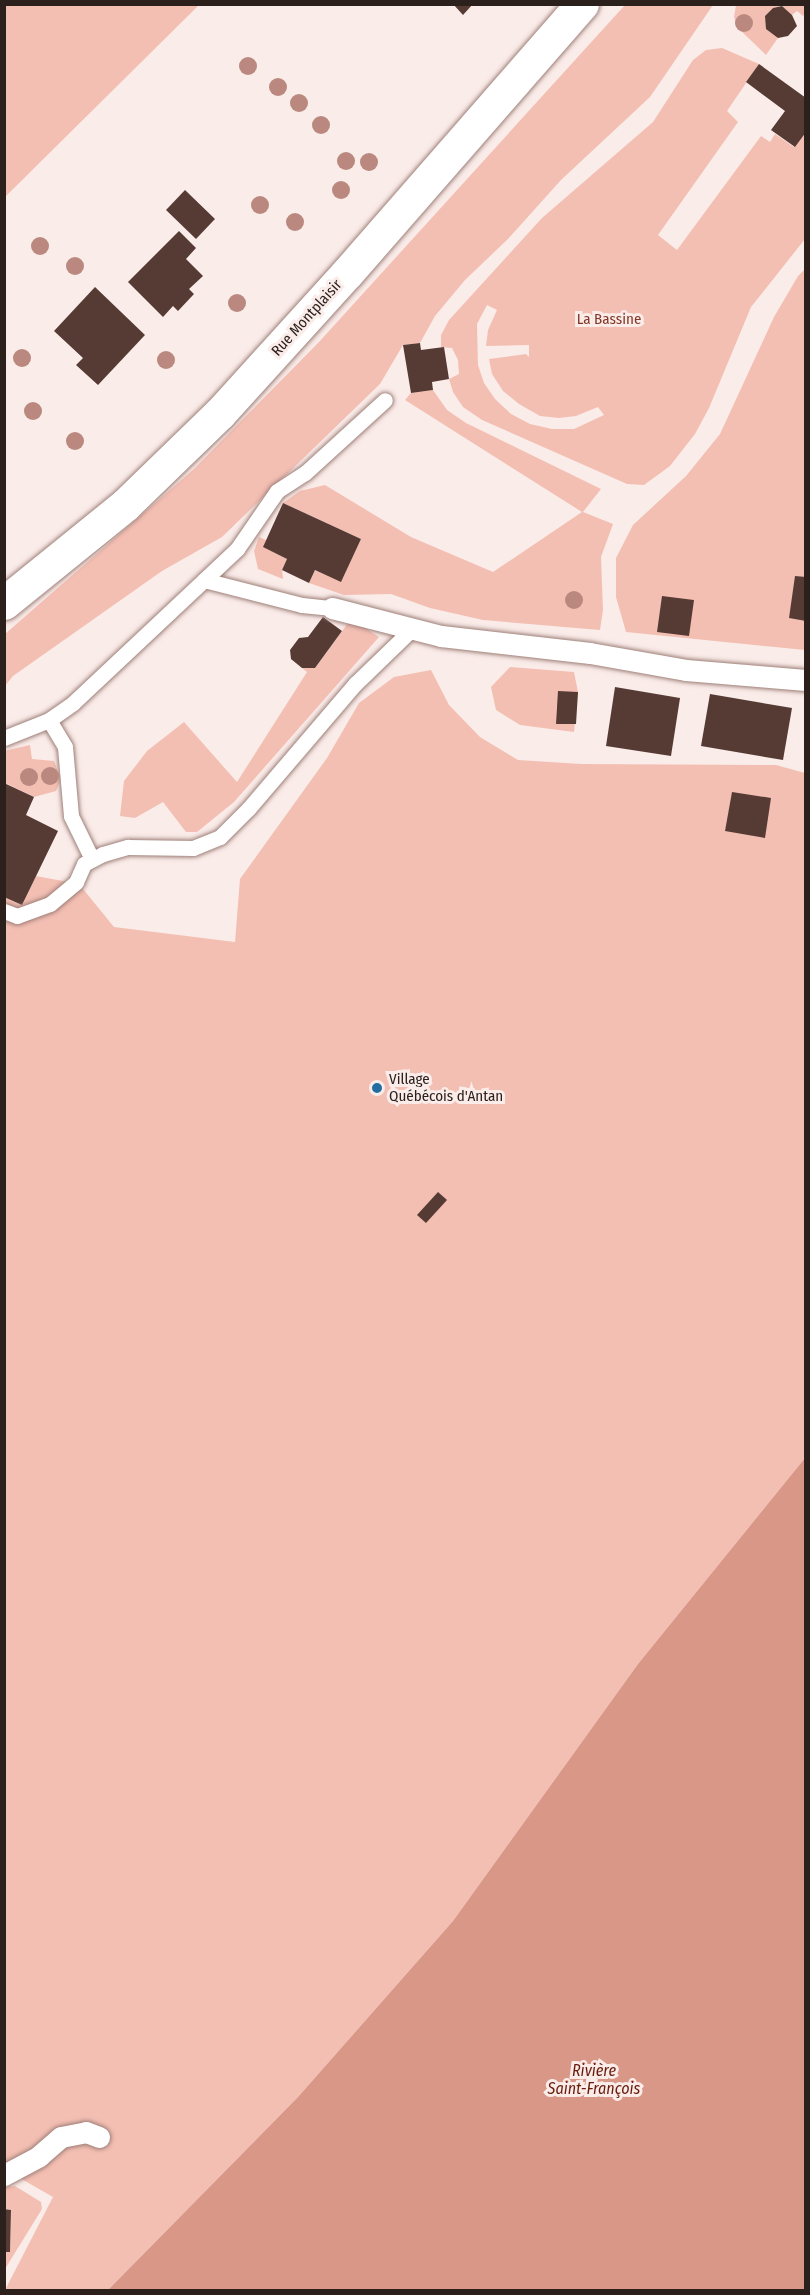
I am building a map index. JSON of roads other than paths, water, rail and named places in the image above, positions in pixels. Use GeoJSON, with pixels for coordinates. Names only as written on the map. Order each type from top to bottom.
{"type":"FeatureCollection","features":[{"type":"Feature","properties":{"kind":"street","name":"Rue Montplaisir"},"geometry":{"type":"LineString","coordinates":[[4,603],[125,505],[220,413],[348,272],[582,4]]}},
{"type":"Feature","properties":{"kind":"street"},"geometry":{"type":"LineString","coordinates":[[332,608],[441,636],[590,653],[686,670],[806,680]]}},
{"type":"Feature","properties":{"kind":"street"},"geometry":{"type":"LineString","coordinates":[[4,2175],[39,2156],[61,2137],[86,2132],[99,2137]]}},
{"type":"Feature","properties":{"kind":"lane"},"geometry":{"type":"LineString","coordinates":[[4,738],[49,720],[73,703],[237,549],[278,491],[305,473],[385,400]]}},
{"type":"Feature","properties":{"kind":"lane"},"geometry":{"type":"LineString","coordinates":[[204,580],[302,605],[332,608]]}},
{"type":"Feature","properties":{"kind":"lane"},"geometry":{"type":"LineString","coordinates":[[4,911],[17,916],[50,904],[76,882],[84,864],[92,859],[128,847],[193,848],[219,837],[249,808],[355,684],[412,628]]}},
{"type":"Feature","properties":{"kind":"lane"},"geometry":{"type":"LineString","coordinates":[[49,720],[65,747],[71,816],[92,859]]}},
{"type":"Feature","properties":{"kind":"water","name":"Rivière Saint-François"},"geometry":{"type":"Polygon","coordinates":[[[805,1458],[805,2290],[108,2290],[298,2097],[453,1921],[638,1664],[805,1458]]]}},
{"type":"Feature","properties":{"kind":"place","name":"Village Québécois d'Antan"},"geometry":{"type":"Point","coordinates":[377,1088]}},
{"type":"Feature","properties":{"kind":"park label","name":"La Bassine"},"geometry":{"type":"Point","coordinates":[609,320]}}]}
